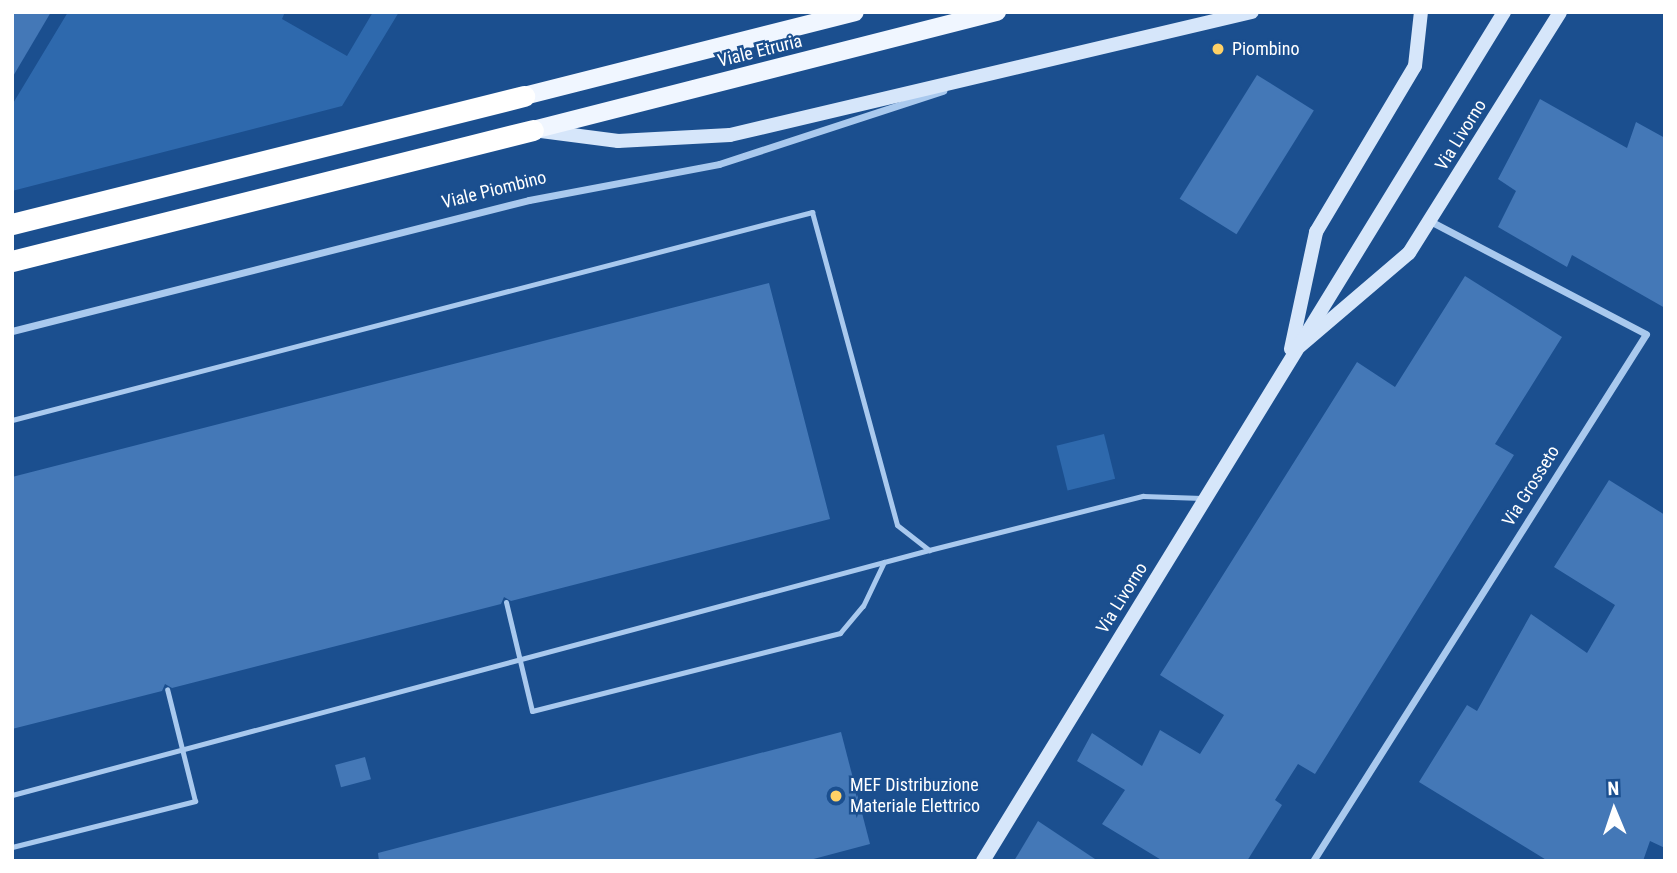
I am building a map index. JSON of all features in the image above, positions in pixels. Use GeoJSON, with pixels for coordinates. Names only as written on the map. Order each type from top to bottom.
{"type":"FeatureCollection","features":[{"type":"Feature","properties":{"kind":"highway"},"geometry":{"type":"LineString","coordinates":[[12,223],[524,96]]}},
{"type":"Feature","properties":{"kind":"highway"},"geometry":{"type":"LineString","coordinates":[[12,261],[533,130]]}},
{"type":"Feature","properties":{"kind":"main road","name":"Viale Etruria"},"geometry":{"type":"LineString","coordinates":[[524,96],[855,12]]}},
{"type":"Feature","properties":{"kind":"main road","name":"Viale Etruria"},"geometry":{"type":"LineString","coordinates":[[533,130],[997,12]]}},
{"type":"Feature","properties":{"kind":"street","name":"Viale Piombino"},"geometry":{"type":"LineString","coordinates":[[533,130],[618,141],[708,138],[982,79],[1252,12]]}},
{"type":"Feature","properties":{"kind":"street","name":"Via Livorno"},"geometry":{"type":"LineString","coordinates":[[1291,354],[1309,252],[1415,65],[1422,12]]}},
{"type":"Feature","properties":{"kind":"street","name":"Via Livorno"},"geometry":{"type":"LineString","coordinates":[[983,861],[1206,498],[1291,354],[1504,12]]}},
{"type":"Feature","properties":{"kind":"street","name":"Via Livorno"},"geometry":{"type":"LineString","coordinates":[[1291,354],[1391,272],[1430,221],[1560,12]]}},
{"type":"Feature","properties":{"kind":"street","name":"Viale Piombino"},"geometry":{"type":"LineString","coordinates":[[12,331],[529,200],[719,164],[982,79]]}},
{"type":"Feature","properties":{"kind":"street","name":"Via Grosseto"},"geometry":{"type":"LineString","coordinates":[[1313,861],[1646,334],[1430,221]]}},
{"type":"Feature","properties":{"kind":"lane"},"geometry":{"type":"LineString","coordinates":[[12,420],[813,212],[897,525],[929,550]]}},
{"type":"Feature","properties":{"kind":"lane"},"geometry":{"type":"LineString","coordinates":[[12,795],[929,550],[1143,496],[1206,498]]}},
{"type":"Feature","properties":{"kind":"lane"},"geometry":{"type":"LineString","coordinates":[[506,602],[533,711],[840,634],[863,606],[884,562]]}},
{"type":"Feature","properties":{"kind":"lane"},"geometry":{"type":"LineString","coordinates":[[12,847],[195,801],[167,689]]}},
{"type":"Feature","properties":{"kind":"shaded area"},"geometry":{"type":"Polygon","coordinates":[[[68,12],[285,12],[282,19],[347,56],[373,12],[399,12],[342,106],[12,191],[12,105],[68,12]]]}},
{"type":"Feature","properties":{"kind":"shaded area"},"geometry":{"type":"Polygon","coordinates":[[[1104,434],[1115,479],[1068,490],[1056,446],[1104,434]]]}},
{"type":"Feature","properties":{"kind":"building"},"geometry":{"type":"Polygon","coordinates":[[[12,12],[51,12],[12,78],[12,12]]]}},
{"type":"Feature","properties":{"kind":"building"},"geometry":{"type":"Polygon","coordinates":[[[1257,75],[1314,111],[1236,234],[1180,199],[1257,75]]]}},
{"type":"Feature","properties":{"kind":"building"},"geometry":{"type":"Polygon","coordinates":[[[1540,99],[1627,148],[1636,122],[1665,138],[1665,308],[1572,255],[1567,267],[1498,227],[1516,191],[1498,179],[1540,99]]]}},
{"type":"Feature","properties":{"kind":"building"},"geometry":{"type":"Polygon","coordinates":[[[1465,276],[1562,337],[1495,444],[1514,455],[1315,774],[1298,764],[1275,800],[1282,805],[1247,861],[1163,861],[1102,824],[1125,790],[1077,761],[1092,733],[1142,766],[1160,730],[1200,754],[1224,715],[1160,675],[1357,362],[1395,387],[1465,276]]]}},
{"type":"Feature","properties":{"kind":"building"},"geometry":{"type":"Polygon","coordinates":[[[769,283],[830,519],[511,601],[504,597],[501,604],[172,688],[165,684],[162,691],[12,729],[12,477],[769,283]]]}},
{"type":"Feature","properties":{"kind":"building"},"geometry":{"type":"Polygon","coordinates":[[[1609,480],[1665,515],[1665,848],[1650,841],[1643,861],[1548,861],[1419,782],[1467,705],[1477,711],[1531,614],[1587,653],[1615,605],[1554,567],[1609,480]]]}},
{"type":"Feature","properties":{"kind":"building"},"geometry":{"type":"Polygon","coordinates":[[[841,732],[870,844],[806,861],[379,861],[378,853],[841,732]]]}},
{"type":"Feature","properties":{"kind":"building"},"geometry":{"type":"Polygon","coordinates":[[[365,757],[371,779],[341,787],[335,765],[365,757]]]}},
{"type":"Feature","properties":{"kind":"building"},"geometry":{"type":"Polygon","coordinates":[[[1038,821],[1098,861],[1014,861],[1038,821]]]}},
{"type":"Feature","properties":{"kind":"place","name":"Piombino"},"geometry":{"type":"Point","coordinates":[1218,49]}},
{"type":"Feature","properties":{"kind":"place","name":"MEF Distribuzione Materiale Elettrico"},"geometry":{"type":"Point","coordinates":[836,796]}}]}
